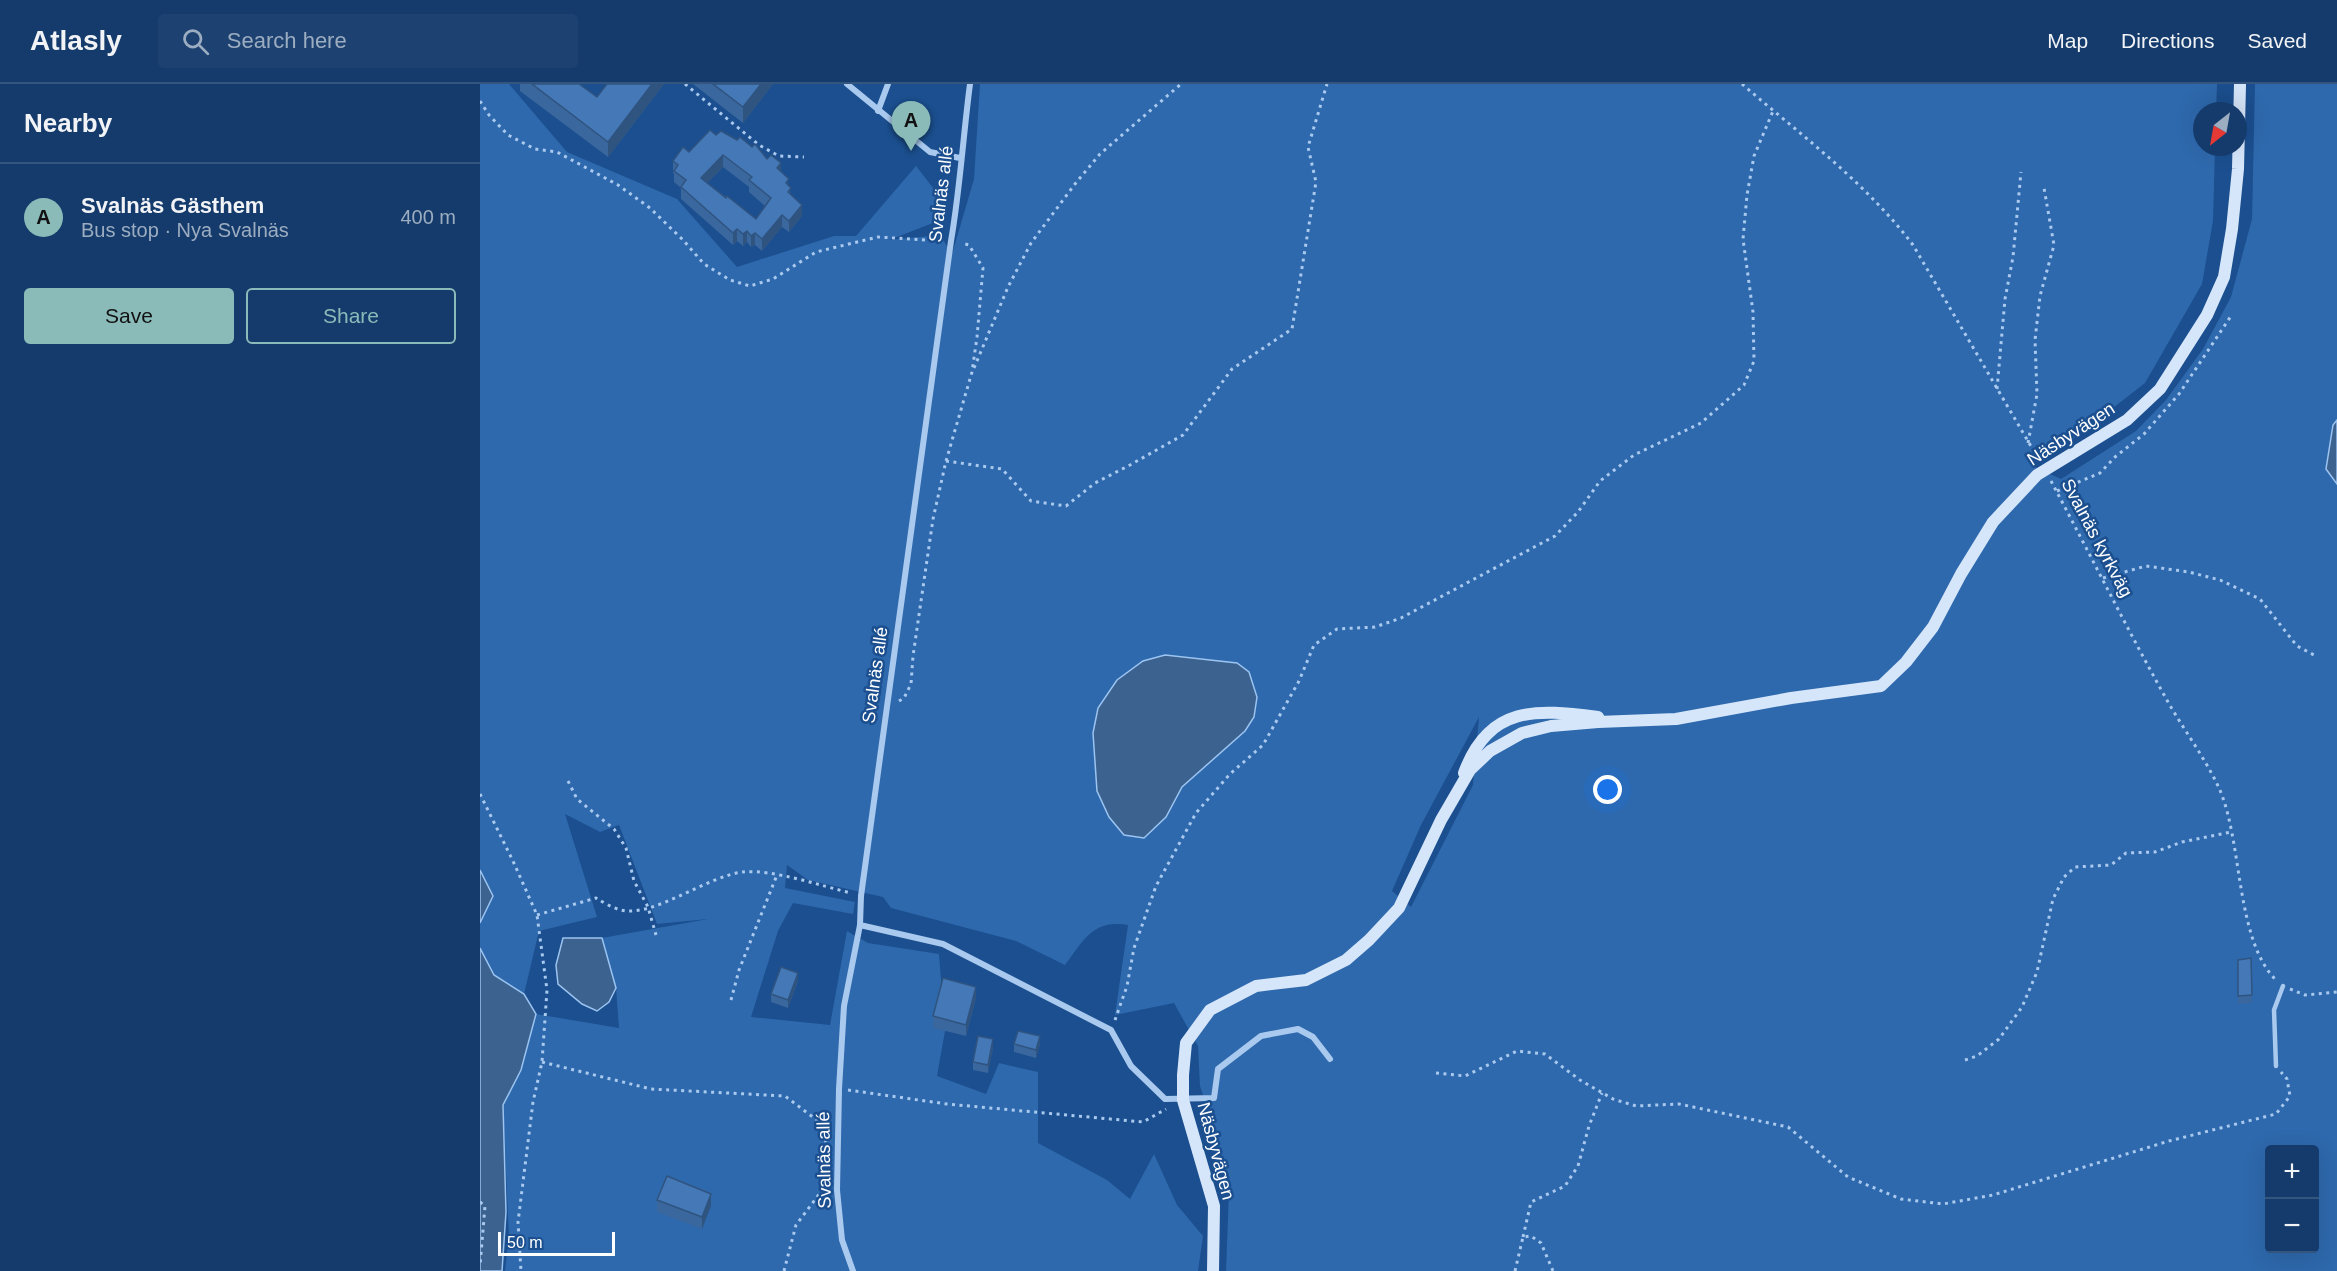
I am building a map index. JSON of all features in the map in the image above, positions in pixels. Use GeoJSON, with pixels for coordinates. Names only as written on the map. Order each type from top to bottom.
{"type":"FeatureCollection","features":[{"type":"Feature","properties":{"kind":"street"},"geometry":{"type":"LineString","coordinates":[[847,84],[930,152],[960,158]]}},
{"type":"Feature","properties":{"kind":"street"},"geometry":{"type":"LineString","coordinates":[[878,111],[888,84]]}},
{"type":"Feature","properties":{"kind":"street","name":"Svalnäs allé"},"geometry":{"type":"LineString","coordinates":[[853,1271],[842,1240],[837,1170],[838,1089],[844,1006],[860,925],[861,896],[886,709],[951,241],[960,194],[960,158],[970,84]]}},
{"type":"Feature","properties":{"kind":"street","name":"Näsbyvägen"},"geometry":{"type":"LineString","coordinates":[[1460,785],[1470,770],[1490,751],[1522,733],[1551,726],[1676,719],[1791,698],[1881,686],[1906,662],[1933,627],[1960,574],[1993,522],[2037,475],[2127,420],[2160,389],[2207,315],[2224,278],[2232,229],[2238,169],[2240,84]]}},
{"type":"Feature","properties":{"kind":"street","name":"Näsbyvägen"},"geometry":{"type":"LineString","coordinates":[[1213,1271],[1214,1206],[1184,1100],[1183,1075],[1186,1043],[1210,1010],[1256,986],[1306,980],[1346,960],[1369,940],[1399,908],[1460,785],[1471,755],[1497,725],[1526,713],[1559,712],[1630,721]]}},
{"type":"Feature","properties":{"kind":"street"},"geometry":{"type":"LineString","coordinates":[[860,925],[943,944],[1111,1030],[1131,1066],[1165,1099],[1214,1098],[1218,1069],[1262,1035],[1298,1029],[1312,1037],[1330,1059]]}},
{"type":"Feature","properties":{"kind":"lane"},"geometry":{"type":"LineString","coordinates":[[2276,1066],[2274,1010],[2283,986]]}},
{"type":"Feature","properties":{"kind":"path"},"geometry":{"type":"LineString","coordinates":[[686,84],[759,145],[778,156],[804,157]]}},
{"type":"Feature","properties":{"kind":"path"},"geometry":{"type":"LineString","coordinates":[[886,709],[904,698],[911,684],[924,575],[946,461],[972,372],[1008,287],[1031,243],[1100,154],[1181,84]]}},
{"type":"Feature","properties":{"kind":"path"},"geometry":{"type":"LineString","coordinates":[[946,461],[1002,469],[1031,501],[1066,506],[1095,483],[1183,435],[1232,369],[1292,329],[1316,182],[1308,147],[1327,84]]}},
{"type":"Feature","properties":{"kind":"path","name":"Svalnäs kyrkväg"},"geometry":{"type":"LineString","coordinates":[[1742,84],[1873,198],[1895,221],[1913,245],[2046,471],[2168,701],[2219,789],[2231,832],[2253,942],[2267,971],[2283,986]]}},
{"type":"Feature","properties":{"kind":"path"},"geometry":{"type":"LineString","coordinates":[[480,101],[489,115],[508,135],[535,149],[557,152],[618,184],[650,208],[704,264],[730,280],[750,286],[773,279],[816,252],[878,237],[951,241],[969,245],[982,268],[972,372]]}},
{"type":"Feature","properties":{"kind":"path"},"geometry":{"type":"LineString","coordinates":[[1111,1030],[1127,986],[1134,948],[1156,886],[1196,813],[1230,774],[1263,745],[1299,681],[1314,645],[1338,629],[1375,627],[1401,618],[1555,536],[1578,512],[1600,481],[1634,455],[1701,423],[1744,385],[1754,361],[1753,312],[1743,239],[1747,195],[1754,156],[1773,111]]}},
{"type":"Feature","properties":{"kind":"path"},"geometry":{"type":"LineString","coordinates":[[1997,391],[2005,299],[2013,257],[2021,172]]}},
{"type":"Feature","properties":{"kind":"path"},"geometry":{"type":"LineString","coordinates":[[2028,443],[2037,394],[2035,340],[2040,296],[2054,245],[2044,188]]}},
{"type":"Feature","properties":{"kind":"path"},"geometry":{"type":"LineString","coordinates":[[2103,578],[2146,566],[2189,572],[2220,580],[2260,599],[2297,646],[2314,655]]}},
{"type":"Feature","properties":{"kind":"path"},"geometry":{"type":"LineString","coordinates":[[568,781],[577,799],[614,829],[626,848],[634,881],[648,907],[656,935]]}},
{"type":"Feature","properties":{"kind":"path"},"geometry":{"type":"LineString","coordinates":[[480,794],[537,915],[547,990],[542,1062],[533,1102],[518,1222],[521,1271]]}},
{"type":"Feature","properties":{"kind":"path"},"geometry":{"type":"LineString","coordinates":[[1965,1060],[1977,1056],[1999,1039],[2022,1007],[2037,972],[2053,899],[2064,877],[2075,867],[2110,865],[2126,853],[2155,852],[2182,842],[2231,832]]}},
{"type":"Feature","properties":{"kind":"path"},"geometry":{"type":"LineString","coordinates":[[537,915],[596,898],[621,910],[639,911],[743,872],[777,875],[861,896]]}},
{"type":"Feature","properties":{"kind":"path"},"geometry":{"type":"LineString","coordinates":[[731,1000],[739,970],[777,875]]}},
{"type":"Feature","properties":{"kind":"path"},"geometry":{"type":"LineString","coordinates":[[2283,986],[2305,995],[2337,992]]}},
{"type":"Feature","properties":{"kind":"path"},"geometry":{"type":"LineString","coordinates":[[1436,1073],[1465,1076],[1516,1051],[1545,1054],[1580,1080],[1613,1100],[1636,1106],[1680,1104],[1788,1127],[1848,1177],[1901,1199],[1943,1204],[1993,1195],[2169,1141],[2276,1114],[2290,1096],[2287,1078],[2276,1066]]}},
{"type":"Feature","properties":{"kind":"path"},"geometry":{"type":"LineString","coordinates":[[542,1062],[651,1089],[784,1096],[818,1121],[837,1170],[796,1225],[784,1271]]}},
{"type":"Feature","properties":{"kind":"path"},"geometry":{"type":"LineString","coordinates":[[838,1089],[947,1104],[1143,1122],[1184,1100]]}},
{"type":"Feature","properties":{"kind":"path"},"geometry":{"type":"LineString","coordinates":[[1515,1271],[1531,1202],[1565,1186],[1578,1166],[1588,1126],[1602,1093]]}},
{"type":"Feature","properties":{"kind":"path"},"geometry":{"type":"LineString","coordinates":[[480,1202],[485,1206],[480,1266]]}},
{"type":"Feature","properties":{"kind":"path"},"geometry":{"type":"LineString","coordinates":[[1523,1237],[1531,1236],[1541,1243],[1553,1271]]}},
{"type":"Feature","properties":{"kind":"shaded area"},"geometry":{"type":"Polygon","coordinates":[[[480,84],[509,84],[567,152],[677,199],[737,267],[834,236],[856,236],[916,166],[937,193],[933,223],[889,240],[940,235],[952,254],[974,179],[980,84],[2217,84],[2216,102],[2193,102],[2193,156],[2215,156],[2213,221],[2202,284],[2145,383],[2063,447],[2036,445],[2033,466],[2061,479],[2136,431],[2166,400],[2203,349],[2231,297],[2252,219],[2255,84],[2337,84],[2337,1271],[1226,1271],[1229,1190],[1215,1132],[1200,1086],[1198,1046],[1174,1003],[1115,1015],[1128,925],[1106,925],[1090,933],[1065,965],[1016,941],[891,908],[883,897],[808,880],[787,865],[785,888],[855,902],[853,914],[793,903],[778,931],[751,1017],[830,1025],[847,931],[868,943],[939,954],[945,1031],[937,1076],[986,1094],[999,1063],[1038,1072],[1038,1143],[1107,1180],[1130,1199],[1154,1154],[1177,1205],[1203,1236],[1198,1271],[505,1271],[509,1236],[503,1105],[521,1070],[536,1014],[619,1028],[616,988],[602,938],[708,919],[657,924],[619,825],[600,832],[565,814],[597,917],[539,931],[524,994],[494,975],[480,948],[480,924],[493,896],[480,870],[480,84]],[[1479,717],[1421,825],[1392,891],[1411,907],[1473,785],[1479,717]]]}},
{"type":"Feature","properties":{"kind":"shaded area"},"geometry":{"type":"Polygon","coordinates":[[[2337,420],[2337,484],[2326,469],[2333,425],[2337,420]]]}},
{"type":"Feature","properties":{"kind":"shaded area"},"geometry":{"type":"Polygon","coordinates":[[[1165,655],[1237,663],[1249,672],[1257,697],[1254,717],[1245,731],[1182,787],[1166,817],[1144,838],[1124,835],[1109,817],[1097,791],[1093,733],[1098,708],[1117,680],[1143,661],[1165,655]]]}},
{"type":"Feature","properties":{"kind":"shaded area"},"geometry":{"type":"Polygon","coordinates":[[[480,870],[493,896],[480,923],[480,870]]]}},
{"type":"Feature","properties":{"kind":"shaded area"},"geometry":{"type":"Polygon","coordinates":[[[563,938],[602,938],[616,988],[609,1002],[597,1011],[582,1004],[558,984],[556,965],[563,938]]]}},
{"type":"Feature","properties":{"kind":"shaded area"},"geometry":{"type":"Polygon","coordinates":[[[480,948],[494,975],[524,994],[536,1014],[521,1070],[503,1105],[506,1212],[502,1271],[480,1271],[480,948]]]}},
{"type":"Feature","properties":{"kind":"building"},"geometry":{"type":"Polygon","coordinates":[[[532,84],[579,84],[597,97],[607,84],[652,84],[608,142],[532,84]]]}},
{"type":"Feature","properties":{"kind":"building"},"geometry":{"type":"Polygon","coordinates":[[[713,84],[761,84],[743,107],[713,84]]]}},
{"type":"Feature","properties":{"kind":"building"},"geometry":{"type":"Polygon","coordinates":[[[710,130],[716,135],[721,131],[737,140],[740,137],[752,147],[755,144],[767,159],[771,155],[781,163],[777,168],[789,179],[786,183],[791,188],[788,192],[802,205],[789,221],[782,215],[762,239],[755,233],[751,236],[747,231],[743,234],[737,229],[733,233],[681,187],[686,180],[674,171],[678,165],[673,161],[683,147],[689,152],[710,130]],[[723,155],[701,178],[756,219],[771,198],[749,180],[752,177],[723,155]]]}},
{"type":"Feature","properties":{"kind":"building"},"geometry":{"type":"Polygon","coordinates":[[[2251,958],[2252,995],[2238,996],[2238,960],[2251,958]]]}},
{"type":"Feature","properties":{"kind":"building"},"geometry":{"type":"Polygon","coordinates":[[[781,967],[798,973],[788,1000],[771,994],[781,967]]]}},
{"type":"Feature","properties":{"kind":"building"},"geometry":{"type":"Polygon","coordinates":[[[943,978],[976,987],[966,1025],[933,1016],[943,978]]]}},
{"type":"Feature","properties":{"kind":"building"},"geometry":{"type":"Polygon","coordinates":[[[1018,1031],[1040,1036],[1036,1050],[1014,1044],[1018,1031]]]}},
{"type":"Feature","properties":{"kind":"building"},"geometry":{"type":"Polygon","coordinates":[[[978,1036],[993,1039],[988,1065],[973,1062],[978,1036]]]}},
{"type":"Feature","properties":{"kind":"building"},"geometry":{"type":"Polygon","coordinates":[[[667,1176],[711,1194],[702,1217],[657,1200],[667,1176]]]}},
{"type":"Feature","properties":{"kind":"place","name":"Svalnäs Gästhem"},"geometry":{"type":"Point","coordinates":[911,151]}}]}
